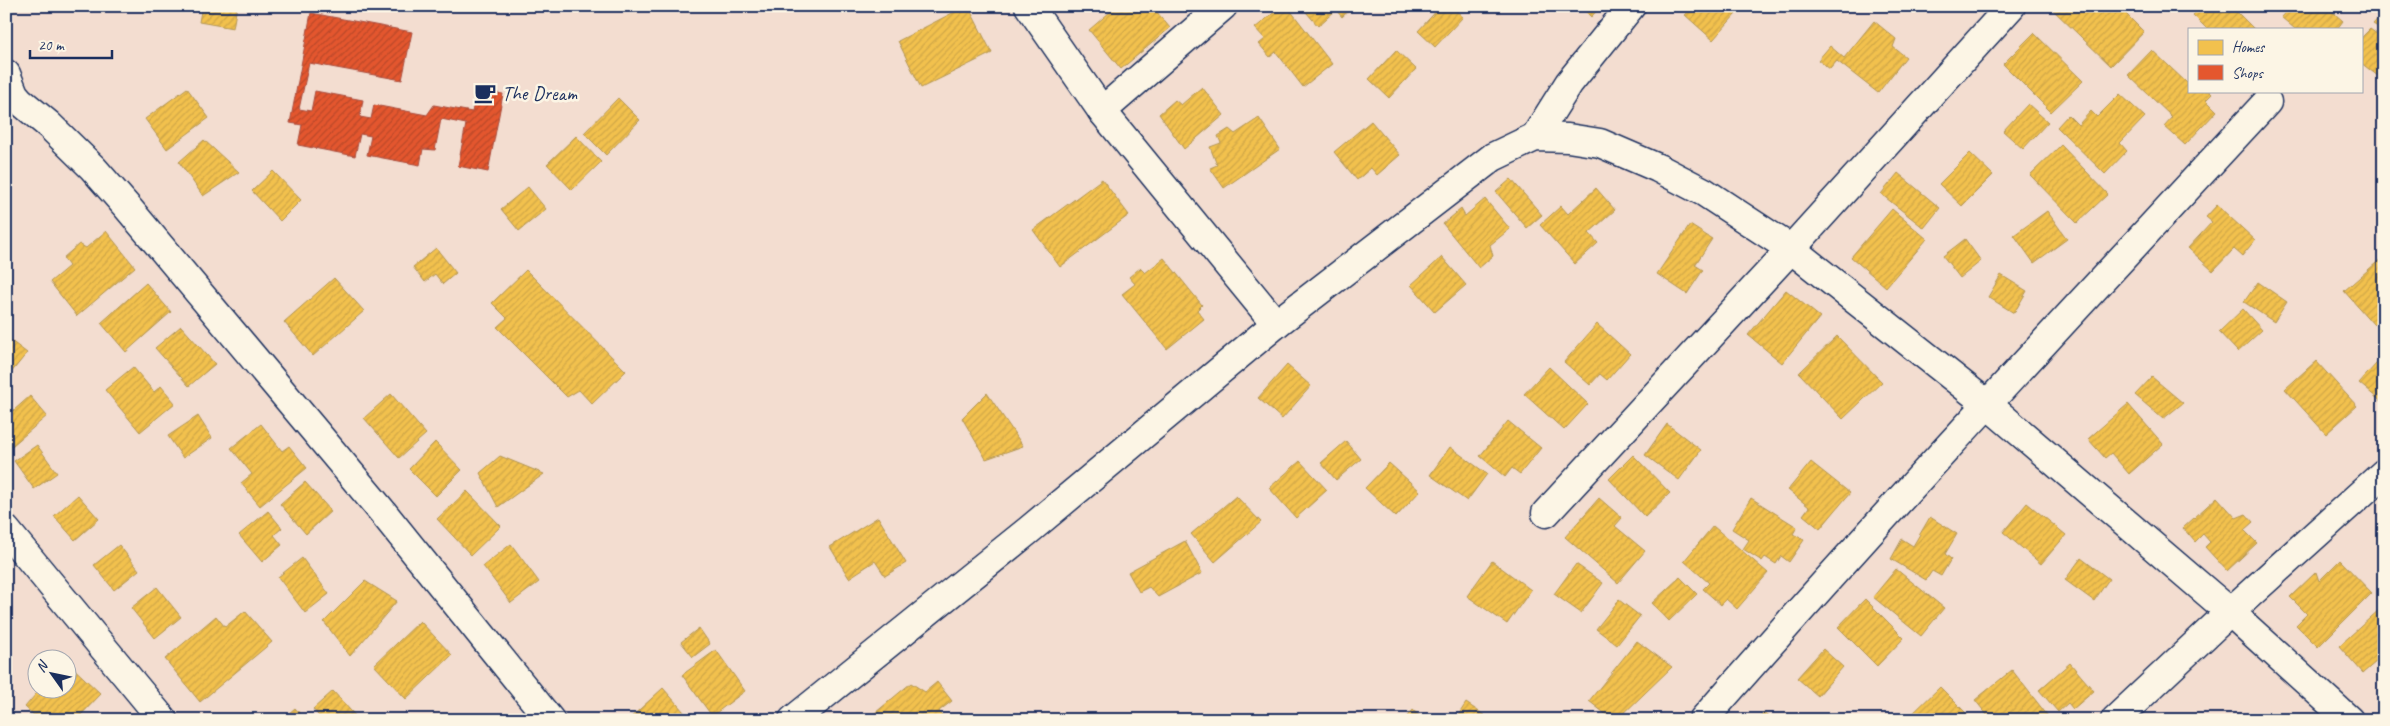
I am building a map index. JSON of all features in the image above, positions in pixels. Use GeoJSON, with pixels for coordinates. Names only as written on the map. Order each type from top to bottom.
{"type":"FeatureCollection","features":[{"type":"Feature","properties":{"kind":"street"},"geometry":{"type":"LineString","coordinates":[[1030,6],[1102,111],[1276,324]]}},
{"type":"Feature","properties":{"kind":"street"},"geometry":{"type":"LineString","coordinates":[[1102,111],[1223,6]]}},
{"type":"Feature","properties":{"kind":"street"},"geometry":{"type":"LineString","coordinates":[[1535,137],[1569,83],[1631,6]]}},
{"type":"Feature","properties":{"kind":"street"},"geometry":{"type":"LineString","coordinates":[[1546,513],[1791,250],[2011,6]]}},
{"type":"Feature","properties":{"kind":"street"},"geometry":{"type":"LineString","coordinates":[[6,74],[14,94],[20,101],[49,125],[128,208],[381,510],[550,720]]}},
{"type":"Feature","properties":{"kind":"street"},"geometry":{"type":"LineString","coordinates":[[1702,720],[1808,600],[1987,404],[2267,102]]}},
{"type":"Feature","properties":{"kind":"street"},"geometry":{"type":"LineString","coordinates":[[794,720],[1029,530],[1276,324],[1494,157],[1535,137],[1568,138],[1600,143],[1658,168],[1704,192],[1791,250],[1987,404],[2230,612],[2349,720]]}},
{"type":"Feature","properties":{"kind":"street"},"geometry":{"type":"LineString","coordinates":[[2115,720],[2230,612],[2384,473]]}},
{"type":"Feature","properties":{"kind":"street"},"geometry":{"type":"LineString","coordinates":[[6,530],[163,720]]}},
{"type":"Feature","properties":{"kind":"building: Homes"},"geometry":{"type":"Polygon","coordinates":[[[202,6],[237,6],[233,28],[199,22],[202,6]]]}},
{"type":"Feature","properties":{"kind":"building: Homes"},"geometry":{"type":"Polygon","coordinates":[[[968,6],[992,53],[921,88],[898,41],[968,6]]]}},
{"type":"Feature","properties":{"kind":"building: Homes"},"geometry":{"type":"Polygon","coordinates":[[[1117,6],[1152,6],[1170,28],[1121,69],[1089,30],[1117,6]]]}},
{"type":"Feature","properties":{"kind":"building: Homes"},"geometry":{"type":"Polygon","coordinates":[[[1282,6],[1287,6],[1332,64],[1303,87],[1276,52],[1270,57],[1259,44],[1265,39],[1255,28],[1282,6]]]}},
{"type":"Feature","properties":{"kind":"building: Homes"},"geometry":{"type":"Polygon","coordinates":[[[1301,6],[1354,6],[1342,17],[1336,10],[1318,26],[1301,6]]]}},
{"type":"Feature","properties":{"kind":"building: Homes"},"geometry":{"type":"Polygon","coordinates":[[[1441,6],[1451,6],[1463,17],[1435,47],[1418,31],[1441,6]]]}},
{"type":"Feature","properties":{"kind":"building: Homes"},"geometry":{"type":"Polygon","coordinates":[[[1580,6],[1601,6],[1591,17],[1580,6]]]}},
{"type":"Feature","properties":{"kind":"building: Homes"},"geometry":{"type":"Polygon","coordinates":[[[1693,6],[1743,6],[1713,40],[1685,15],[1693,6]]]}},
{"type":"Feature","properties":{"kind":"building: Homes"},"geometry":{"type":"Polygon","coordinates":[[[2118,6],[2144,32],[2111,66],[2050,7],[2118,6]]]}},
{"type":"Feature","properties":{"kind":"building: Homes"},"geometry":{"type":"Polygon","coordinates":[[[2201,6],[2231,6],[2253,28],[2206,28],[2193,15],[2201,6]]]}},
{"type":"Feature","properties":{"kind":"building: Homes"},"geometry":{"type":"Polygon","coordinates":[[[2291,6],[2326,6],[2343,21],[2338,28],[2294,28],[2281,17],[2291,6]]]}},
{"type":"Feature","properties":{"kind":"building: Homes"},"geometry":{"type":"Polygon","coordinates":[[[2384,12],[2384,31],[2373,24],[2384,12]]]}},
{"type":"Feature","properties":{"kind":"building: Homes"},"geometry":{"type":"Polygon","coordinates":[[[1874,21],[1896,39],[1893,47],[1906,57],[1878,93],[1837,61],[1830,69],[1818,60],[1830,46],[1844,58],[1874,21]]]}},
{"type":"Feature","properties":{"kind":"building: Homes"},"geometry":{"type":"Polygon","coordinates":[[[2370,29],[2384,39],[2384,71],[2378,76],[2362,64],[2362,37],[2370,29]]]}},
{"type":"Feature","properties":{"kind":"building: Homes"},"geometry":{"type":"Polygon","coordinates":[[[2034,33],[2083,81],[2051,112],[2003,64],[2034,33]]]}},
{"type":"Feature","properties":{"kind":"building: Homes"},"geometry":{"type":"Polygon","coordinates":[[[1396,50],[1416,69],[1389,98],[1369,79],[1396,50]]]}},
{"type":"Feature","properties":{"kind":"building: Homes"},"geometry":{"type":"Polygon","coordinates":[[[2152,50],[2188,82],[2188,92],[2210,92],[2212,94],[2206,100],[2217,111],[2185,145],[2164,126],[2172,117],[2128,75],[2152,50]]]}},
{"type":"Feature","properties":{"kind":"building: Homes"},"geometry":{"type":"Polygon","coordinates":[[[1202,87],[1224,115],[1184,149],[1159,114],[1175,100],[1181,105],[1202,87]]]}},
{"type":"Feature","properties":{"kind":"building: Homes"},"geometry":{"type":"Polygon","coordinates":[[[187,88],[209,118],[167,149],[145,119],[187,88]]]}},
{"type":"Feature","properties":{"kind":"building: Homes"},"geometry":{"type":"Polygon","coordinates":[[[2120,94],[2145,117],[2120,143],[2127,151],[2105,174],[2057,127],[2068,115],[2078,125],[2091,111],[2097,117],[2120,94]]]}},
{"type":"Feature","properties":{"kind":"building: Homes"},"geometry":{"type":"Polygon","coordinates":[[[618,98],[640,120],[606,155],[584,133],[618,98]]]}},
{"type":"Feature","properties":{"kind":"building: Homes"},"geometry":{"type":"Polygon","coordinates":[[[2028,104],[2048,122],[2023,149],[2003,131],[2028,104]]]}},
{"type":"Feature","properties":{"kind":"building: Homes"},"geometry":{"type":"Polygon","coordinates":[[[1259,118],[1280,149],[1224,188],[1210,168],[1217,165],[1210,147],[1221,143],[1218,136],[1229,129],[1235,134],[1259,118]]]}},
{"type":"Feature","properties":{"kind":"building: Homes"},"geometry":{"type":"Polygon","coordinates":[[[1371,121],[1400,155],[1377,175],[1371,168],[1357,180],[1334,152],[1371,121]]]}},
{"type":"Feature","properties":{"kind":"building: Homes"},"geometry":{"type":"Polygon","coordinates":[[[576,136],[601,162],[572,190],[547,164],[576,136]]]}},
{"type":"Feature","properties":{"kind":"building: Homes"},"geometry":{"type":"Polygon","coordinates":[[[204,140],[239,172],[203,196],[179,162],[204,140]]]}},
{"type":"Feature","properties":{"kind":"building: Homes"},"geometry":{"type":"Polygon","coordinates":[[[2061,145],[2108,194],[2077,223],[2030,175],[2061,145]]]}},
{"type":"Feature","properties":{"kind":"building: Homes"},"geometry":{"type":"Polygon","coordinates":[[[1970,153],[1993,175],[1962,206],[1939,184],[1970,153]]]}},
{"type":"Feature","properties":{"kind":"building: Homes"},"geometry":{"type":"Polygon","coordinates":[[[273,171],[301,200],[280,221],[252,191],[273,171]]]}},
{"type":"Feature","properties":{"kind":"building: Homes"},"geometry":{"type":"Polygon","coordinates":[[[1898,173],[1940,208],[1924,228],[1881,194],[1898,173]]]}},
{"type":"Feature","properties":{"kind":"building: Homes"},"geometry":{"type":"Polygon","coordinates":[[[1102,179],[1129,215],[1060,267],[1033,230],[1102,179]]]}},
{"type":"Feature","properties":{"kind":"building: Homes"},"geometry":{"type":"Polygon","coordinates":[[[1511,179],[1542,215],[1527,228],[1496,192],[1511,179]]]}},
{"type":"Feature","properties":{"kind":"building: Homes"},"geometry":{"type":"Polygon","coordinates":[[[528,187],[546,209],[519,231],[501,209],[528,187]]]}},
{"type":"Feature","properties":{"kind":"building: Homes"},"geometry":{"type":"Polygon","coordinates":[[[1596,188],[1615,210],[1589,233],[1598,243],[1575,264],[1540,225],[1561,206],[1568,214],[1596,188]]]}},
{"type":"Feature","properties":{"kind":"building: Homes"},"geometry":{"type":"Polygon","coordinates":[[[1485,199],[1510,229],[1490,245],[1493,256],[1479,268],[1443,224],[1461,209],[1465,216],[1485,199]]]}},
{"type":"Feature","properties":{"kind":"building: Homes"},"geometry":{"type":"Polygon","coordinates":[[[2217,205],[2255,240],[2242,256],[2234,249],[2213,271],[2188,248],[2212,222],[2206,217],[2217,205]]]}},
{"type":"Feature","properties":{"kind":"building: Homes"},"geometry":{"type":"Polygon","coordinates":[[[1892,209],[1927,239],[1886,287],[1851,257],[1892,209]]]}},
{"type":"Feature","properties":{"kind":"building: Homes"},"geometry":{"type":"Polygon","coordinates":[[[2047,211],[2067,239],[2034,263],[2014,235],[2047,211]]]}},
{"type":"Feature","properties":{"kind":"building: Homes"},"geometry":{"type":"Polygon","coordinates":[[[1690,225],[1712,239],[1695,265],[1703,270],[1687,294],[1657,274],[1690,225]]]}},
{"type":"Feature","properties":{"kind":"building: Homes"},"geometry":{"type":"Polygon","coordinates":[[[106,231],[135,267],[77,316],[50,282],[69,266],[63,258],[79,244],[86,248],[106,231]]]}},
{"type":"Feature","properties":{"kind":"building: Homes"},"geometry":{"type":"Polygon","coordinates":[[[1965,239],[1981,261],[1960,278],[1943,256],[1965,239]]]}},
{"type":"Feature","properties":{"kind":"building: Homes"},"geometry":{"type":"Polygon","coordinates":[[[436,248],[456,273],[443,284],[435,274],[425,282],[413,267],[436,248]]]}},
{"type":"Feature","properties":{"kind":"building: Homes"},"geometry":{"type":"Polygon","coordinates":[[[2384,256],[2384,316],[2374,325],[2344,291],[2384,256]]]}},
{"type":"Feature","properties":{"kind":"building: Homes"},"geometry":{"type":"Polygon","coordinates":[[[1442,257],[1466,285],[1435,312],[1411,285],[1442,257]]]}},
{"type":"Feature","properties":{"kind":"building: Homes"},"geometry":{"type":"Polygon","coordinates":[[[1164,258],[1202,305],[1197,310],[1204,319],[1167,349],[1122,294],[1135,284],[1129,277],[1140,268],[1145,273],[1164,258]]]}},
{"type":"Feature","properties":{"kind":"building: Homes"},"geometry":{"type":"Polygon","coordinates":[[[526,270],[626,371],[592,404],[579,390],[567,397],[497,327],[507,318],[492,303],[526,270]]]}},
{"type":"Feature","properties":{"kind":"building: Homes"},"geometry":{"type":"Polygon","coordinates":[[[2001,275],[2027,291],[2014,313],[1988,297],[2001,275]]]}},
{"type":"Feature","properties":{"kind":"building: Homes"},"geometry":{"type":"Polygon","coordinates":[[[334,278],[364,311],[313,356],[284,322],[334,278]]]}},
{"type":"Feature","properties":{"kind":"building: Homes"},"geometry":{"type":"Polygon","coordinates":[[[2258,282],[2287,302],[2274,322],[2244,302],[2258,282]]]}},
{"type":"Feature","properties":{"kind":"building: Homes"},"geometry":{"type":"Polygon","coordinates":[[[146,283],[171,312],[126,352],[101,323],[146,283]]]}},
{"type":"Feature","properties":{"kind":"building: Homes"},"geometry":{"type":"Polygon","coordinates":[[[1786,290],[1820,317],[1782,363],[1748,335],[1786,290]]]}},
{"type":"Feature","properties":{"kind":"building: Homes"},"geometry":{"type":"Polygon","coordinates":[[[2243,309],[2262,330],[2238,352],[2219,332],[2243,309]]]}},
{"type":"Feature","properties":{"kind":"building: Homes"},"geometry":{"type":"Polygon","coordinates":[[[1597,324],[1630,354],[1607,380],[1600,374],[1590,385],[1564,362],[1597,324]]]}},
{"type":"Feature","properties":{"kind":"building: Homes"},"geometry":{"type":"Polygon","coordinates":[[[181,326],[215,364],[189,386],[155,348],[181,326]]]}},
{"type":"Feature","properties":{"kind":"building: Homes"},"geometry":{"type":"Polygon","coordinates":[[[1837,336],[1882,382],[1843,419],[1799,373],[1837,336]]]}},
{"type":"Feature","properties":{"kind":"building: Homes"},"geometry":{"type":"Polygon","coordinates":[[[6,337],[27,353],[6,379],[6,337]]]}},
{"type":"Feature","properties":{"kind":"building: Homes"},"geometry":{"type":"Polygon","coordinates":[[[2384,355],[2384,404],[2359,383],[2384,355]]]}},
{"type":"Feature","properties":{"kind":"building: Homes"},"geometry":{"type":"Polygon","coordinates":[[[2316,361],[2357,406],[2326,434],[2285,389],[2316,361]]]}},
{"type":"Feature","properties":{"kind":"building: Homes"},"geometry":{"type":"Polygon","coordinates":[[[1287,365],[1311,386],[1282,419],[1258,398],[1287,365]]]}},
{"type":"Feature","properties":{"kind":"building: Homes"},"geometry":{"type":"Polygon","coordinates":[[[133,367],[154,392],[161,386],[175,403],[140,432],[105,390],[133,367]]]}},
{"type":"Feature","properties":{"kind":"building: Homes"},"geometry":{"type":"Polygon","coordinates":[[[1549,367],[1588,404],[1564,430],[1524,394],[1549,367]]]}},
{"type":"Feature","properties":{"kind":"building: Homes"},"geometry":{"type":"Polygon","coordinates":[[[2152,377],[2183,403],[2163,419],[2135,395],[2152,377]]]}},
{"type":"Feature","properties":{"kind":"building: Homes"},"geometry":{"type":"Polygon","coordinates":[[[987,393],[1023,446],[986,459],[962,418],[987,393]]]}},
{"type":"Feature","properties":{"kind":"building: Homes"},"geometry":{"type":"Polygon","coordinates":[[[391,394],[426,434],[399,458],[364,418],[391,394]]]}},
{"type":"Feature","properties":{"kind":"building: Homes"},"geometry":{"type":"Polygon","coordinates":[[[30,396],[47,416],[6,451],[6,403],[13,411],[30,396]]]}},
{"type":"Feature","properties":{"kind":"building: Homes"},"geometry":{"type":"Polygon","coordinates":[[[2128,404],[2163,444],[2129,474],[2111,453],[2105,458],[2088,439],[2128,404]]]}},
{"type":"Feature","properties":{"kind":"building: Homes"},"geometry":{"type":"Polygon","coordinates":[[[198,416],[212,438],[183,458],[168,436],[198,416]]]}},
{"type":"Feature","properties":{"kind":"building: Homes"},"geometry":{"type":"Polygon","coordinates":[[[1508,421],[1541,448],[1520,474],[1512,468],[1505,477],[1480,456],[1508,421]]]}},
{"type":"Feature","properties":{"kind":"building: Homes"},"geometry":{"type":"Polygon","coordinates":[[[261,424],[282,451],[289,446],[307,468],[260,506],[241,483],[252,474],[231,448],[261,424]]]}},
{"type":"Feature","properties":{"kind":"building: Homes"},"geometry":{"type":"Polygon","coordinates":[[[1667,424],[1701,450],[1679,480],[1645,455],[1667,424]]]}},
{"type":"Feature","properties":{"kind":"building: Homes"},"geometry":{"type":"Polygon","coordinates":[[[1346,441],[1361,459],[1336,480],[1321,463],[1346,441]]]}},
{"type":"Feature","properties":{"kind":"building: Homes"},"geometry":{"type":"Polygon","coordinates":[[[435,442],[462,470],[436,496],[409,469],[435,442]]]}},
{"type":"Feature","properties":{"kind":"building: Homes"},"geometry":{"type":"Polygon","coordinates":[[[37,445],[57,473],[34,489],[14,461],[37,445]]]}},
{"type":"Feature","properties":{"kind":"building: Homes"},"geometry":{"type":"Polygon","coordinates":[[[1450,447],[1487,474],[1467,501],[1430,475],[1450,447]]]}},
{"type":"Feature","properties":{"kind":"building: Homes"},"geometry":{"type":"Polygon","coordinates":[[[1633,455],[1670,493],[1645,517],[1609,479],[1633,455]]]}},
{"type":"Feature","properties":{"kind":"building: Homes"},"geometry":{"type":"Polygon","coordinates":[[[500,456],[544,474],[498,507],[480,473],[500,456]]]}},
{"type":"Feature","properties":{"kind":"building: Homes"},"geometry":{"type":"Polygon","coordinates":[[[1300,461],[1327,490],[1296,518],[1269,488],[1300,461]]]}},
{"type":"Feature","properties":{"kind":"building: Homes"},"geometry":{"type":"Polygon","coordinates":[[[1811,462],[1850,493],[1820,529],[1803,515],[1809,507],[1788,490],[1811,462]]]}},
{"type":"Feature","properties":{"kind":"building: Homes"},"geometry":{"type":"Polygon","coordinates":[[[1389,463],[1420,491],[1396,517],[1365,488],[1389,463]]]}},
{"type":"Feature","properties":{"kind":"building: Homes"},"geometry":{"type":"Polygon","coordinates":[[[305,482],[331,511],[306,534],[280,504],[305,482]]]}},
{"type":"Feature","properties":{"kind":"building: Homes"},"geometry":{"type":"Polygon","coordinates":[[[467,491],[501,526],[471,555],[437,519],[467,491]]]}},
{"type":"Feature","properties":{"kind":"building: Homes"},"geometry":{"type":"Polygon","coordinates":[[[78,495],[99,519],[75,540],[54,516],[78,495]]]}},
{"type":"Feature","properties":{"kind":"building: Homes"},"geometry":{"type":"Polygon","coordinates":[[[1236,496],[1261,522],[1215,562],[1191,534],[1236,496]]]}},
{"type":"Feature","properties":{"kind":"building: Homes"},"geometry":{"type":"Polygon","coordinates":[[[2217,497],[2236,518],[2246,514],[2253,522],[2244,530],[2257,543],[2227,571],[2205,547],[2210,542],[2203,534],[2195,542],[2183,528],[2217,497]]]}},
{"type":"Feature","properties":{"kind":"building: Homes"},"geometry":{"type":"Polygon","coordinates":[[[1599,498],[1622,518],[1615,526],[1645,551],[1618,583],[1565,537],[1599,498]]]}},
{"type":"Feature","properties":{"kind":"building: Homes"},"geometry":{"type":"Polygon","coordinates":[[[1751,498],[1797,527],[1793,534],[1804,540],[1789,562],[1781,556],[1776,564],[1765,557],[1762,561],[1743,549],[1749,540],[1732,529],[1751,498]]]}},
{"type":"Feature","properties":{"kind":"building: Homes"},"geometry":{"type":"Polygon","coordinates":[[[2027,503],[2066,535],[2041,564],[2003,532],[2027,503]]]}},
{"type":"Feature","properties":{"kind":"building: Homes"},"geometry":{"type":"Polygon","coordinates":[[[268,511],[282,528],[274,535],[282,545],[262,562],[239,535],[268,511]]]}},
{"type":"Feature","properties":{"kind":"building: Homes"},"geometry":{"type":"Polygon","coordinates":[[[878,517],[906,563],[885,576],[875,561],[849,578],[830,547],[878,517]]]}},
{"type":"Feature","properties":{"kind":"building: Homes"},"geometry":{"type":"Polygon","coordinates":[[[1930,517],[1957,534],[1945,554],[1951,559],[1941,576],[1932,571],[1926,580],[1891,559],[1902,539],[1913,546],[1930,517]]]}},
{"type":"Feature","properties":{"kind":"building: Homes"},"geometry":{"type":"Polygon","coordinates":[[[1713,526],[1768,573],[1737,609],[1726,599],[1721,605],[1703,589],[1709,583],[1684,561],[1713,526]]]}},
{"type":"Feature","properties":{"kind":"building: Homes"},"geometry":{"type":"Polygon","coordinates":[[[1185,541],[1202,573],[1158,597],[1149,587],[1139,592],[1128,572],[1185,541]]]}},
{"type":"Feature","properties":{"kind":"building: Homes"},"geometry":{"type":"Polygon","coordinates":[[[511,544],[539,582],[511,603],[483,566],[511,544]]]}},
{"type":"Feature","properties":{"kind":"building: Homes"},"geometry":{"type":"Polygon","coordinates":[[[119,545],[139,570],[114,590],[94,565],[119,545]]]}},
{"type":"Feature","properties":{"kind":"building: Homes"},"geometry":{"type":"Polygon","coordinates":[[[302,558],[329,594],[305,613],[278,577],[302,558]]]}},
{"type":"Feature","properties":{"kind":"building: Homes"},"geometry":{"type":"Polygon","coordinates":[[[2081,558],[2109,579],[2094,601],[2065,580],[2081,558]]]}},
{"type":"Feature","properties":{"kind":"building: Homes"},"geometry":{"type":"Polygon","coordinates":[[[2340,560],[2372,593],[2318,647],[2296,625],[2307,614],[2290,597],[2316,572],[2319,581],[2340,560]]]}},
{"type":"Feature","properties":{"kind":"building: Homes"},"geometry":{"type":"Polygon","coordinates":[[[1492,561],[1531,590],[1507,624],[1467,596],[1492,561]]]}},
{"type":"Feature","properties":{"kind":"building: Homes"},"geometry":{"type":"Polygon","coordinates":[[[1576,564],[1603,583],[1581,613],[1554,594],[1576,564]]]}},
{"type":"Feature","properties":{"kind":"building: Homes"},"geometry":{"type":"Polygon","coordinates":[[[1896,569],[1944,608],[1921,636],[1873,597],[1896,569]]]}},
{"type":"Feature","properties":{"kind":"building: Homes"},"geometry":{"type":"Polygon","coordinates":[[[1680,577],[1697,594],[1669,621],[1652,603],[1680,577]]]}},
{"type":"Feature","properties":{"kind":"building: Homes"},"geometry":{"type":"Polygon","coordinates":[[[365,581],[397,601],[350,656],[324,622],[365,581]]]}},
{"type":"Feature","properties":{"kind":"building: Homes"},"geometry":{"type":"Polygon","coordinates":[[[157,587],[181,617],[155,638],[131,608],[157,587]]]}},
{"type":"Feature","properties":{"kind":"building: Homes"},"geometry":{"type":"Polygon","coordinates":[[[1865,599],[1904,638],[1877,666],[1838,627],[1865,599]]]}},
{"type":"Feature","properties":{"kind":"building: Homes"},"geometry":{"type":"Polygon","coordinates":[[[1619,600],[1640,616],[1617,645],[1596,629],[1619,600]]]}},
{"type":"Feature","properties":{"kind":"building: Homes"},"geometry":{"type":"Polygon","coordinates":[[[2380,609],[2384,613],[2384,655],[2363,673],[2339,646],[2380,609]]]}},
{"type":"Feature","properties":{"kind":"building: Homes"},"geometry":{"type":"Polygon","coordinates":[[[245,611],[272,642],[200,702],[165,659],[216,616],[225,627],[245,611]]]}},
{"type":"Feature","properties":{"kind":"building: Homes"},"geometry":{"type":"Polygon","coordinates":[[[420,621],[452,655],[406,699],[374,665],[420,621]]]}},
{"type":"Feature","properties":{"kind":"building: Homes"},"geometry":{"type":"Polygon","coordinates":[[[699,628],[710,644],[693,657],[681,642],[699,628]]]}},
{"type":"Feature","properties":{"kind":"building: Homes"},"geometry":{"type":"Polygon","coordinates":[[[1637,641],[1672,667],[1617,720],[1613,720],[1589,701],[1637,641]]]}},
{"type":"Feature","properties":{"kind":"building: Homes"},"geometry":{"type":"Polygon","coordinates":[[[1823,649],[1843,667],[1818,696],[1797,678],[1823,649]]]}},
{"type":"Feature","properties":{"kind":"building: Homes"},"geometry":{"type":"Polygon","coordinates":[[[716,650],[745,691],[712,716],[682,675],[716,650]]]}},
{"type":"Feature","properties":{"kind":"building: Homes"},"geometry":{"type":"Polygon","coordinates":[[[2070,663],[2094,691],[2073,709],[2068,703],[2058,712],[2039,690],[2070,663]]]}},
{"type":"Feature","properties":{"kind":"building: Homes"},"geometry":{"type":"Polygon","coordinates":[[[2012,670],[2051,720],[1991,720],[1975,700],[2012,670]]]}},
{"type":"Feature","properties":{"kind":"building: Homes"},"geometry":{"type":"Polygon","coordinates":[[[78,672],[101,694],[76,720],[39,720],[25,707],[33,698],[78,698],[78,672]]]}},
{"type":"Feature","properties":{"kind":"building: Homes"},"geometry":{"type":"Polygon","coordinates":[[[937,682],[952,701],[939,711],[946,720],[871,720],[869,718],[911,683],[925,692],[937,682]]]}},
{"type":"Feature","properties":{"kind":"building: Homes"},"geometry":{"type":"Polygon","coordinates":[[[1940,687],[1973,720],[1907,719],[1940,687]]]}},
{"type":"Feature","properties":{"kind":"building: Homes"},"geometry":{"type":"Polygon","coordinates":[[[663,688],[691,720],[628,720],[663,688]]]}},
{"type":"Feature","properties":{"kind":"building: Homes"},"geometry":{"type":"Polygon","coordinates":[[[333,691],[359,720],[322,720],[313,709],[333,691]]]}},
{"type":"Feature","properties":{"kind":"building: Homes"},"geometry":{"type":"Polygon","coordinates":[[[1466,703],[1484,715],[1481,720],[1455,720],[1466,703]]]}},
{"type":"Feature","properties":{"kind":"building: Homes"},"geometry":{"type":"Polygon","coordinates":[[[295,708],[305,720],[281,720],[295,708]]]}},
{"type":"Feature","properties":{"kind":"building: Homes"},"geometry":{"type":"Polygon","coordinates":[[[1413,710],[1424,720],[1405,720],[1413,710]]]}},
{"type":"Feature","properties":{"kind":"building: Homes"},"geometry":{"type":"Polygon","coordinates":[[[1763,713],[1773,720],[1758,720],[1763,713]]]}},
{"type":"Feature","properties":{"kind":"building: Shops","name":"The Dream"},"geometry":{"type":"Polygon","coordinates":[[[311,13],[412,32],[402,80],[309,63],[299,109],[311,111],[315,91],[363,100],[360,117],[371,119],[374,105],[427,115],[434,105],[472,112],[477,90],[503,94],[488,172],[458,166],[466,124],[441,119],[435,150],[423,149],[420,165],[367,155],[371,136],[360,134],[355,156],[298,145],[302,125],[290,123],[311,13]]]}},
{"type":"Feature","properties":{"kind":"place","name":"The Dream"},"geometry":{"type":"Point","coordinates":[485,93]}}]}
